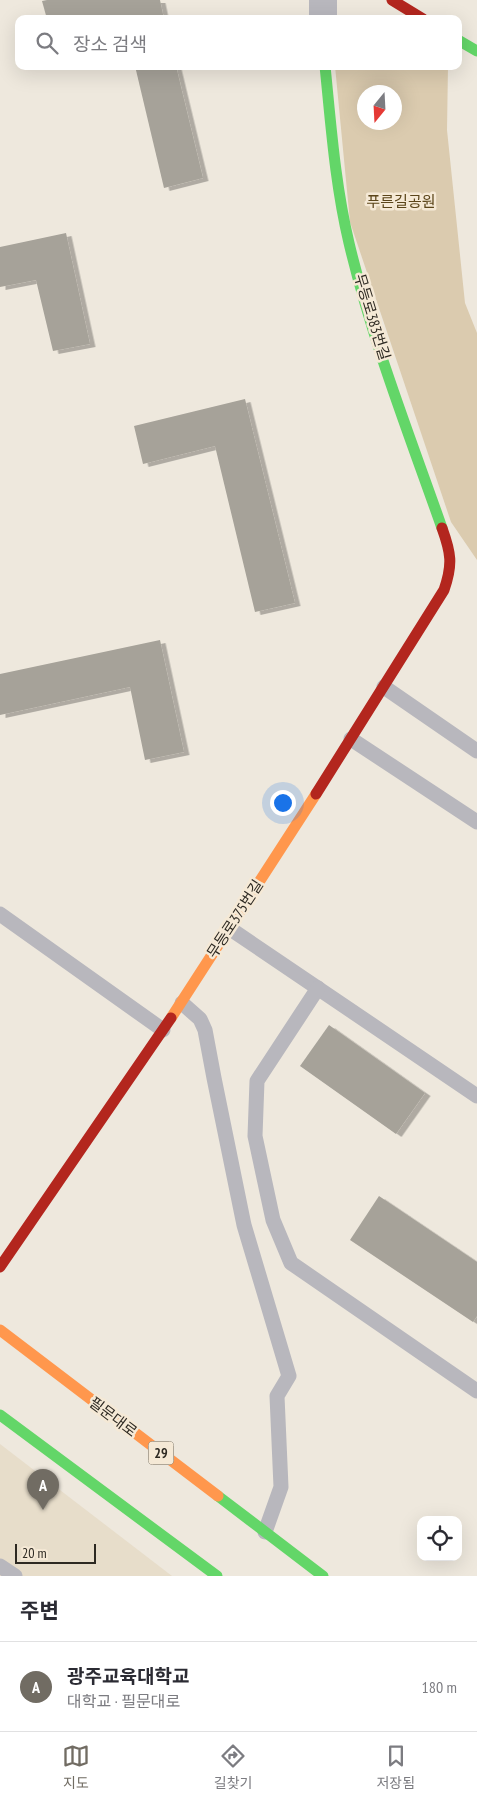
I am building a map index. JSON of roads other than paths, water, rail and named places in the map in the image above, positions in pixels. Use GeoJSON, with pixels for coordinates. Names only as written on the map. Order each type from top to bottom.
{"type":"FeatureCollection","features":[{"type":"Feature","properties":{"kind":"street"},"geometry":{"type":"LineString","coordinates":[[322,0],[323,15]]}},
{"type":"Feature","properties":{"kind":"street"},"geometry":{"type":"LineString","coordinates":[[392,0],[416,15]]}},
{"type":"Feature","properties":{"kind":"street"},"geometry":{"type":"LineString","coordinates":[[462,43],[477,52]]}},
{"type":"Feature","properties":{"kind":"street","name":"무등로383번길"},"geometry":{"type":"LineString","coordinates":[[325,70],[336,180],[349,243],[374,332],[446,539],[450,561]]}},
{"type":"Feature","properties":{"kind":"street","name":"무등로375번길"},"geometry":{"type":"LineString","coordinates":[[0,1267],[182,1003],[351,739],[444,590],[450,573],[450,561]]}},
{"type":"Feature","properties":{"kind":"street","name":"필문대로"},"geometry":{"type":"LineString","coordinates":[[0,1330],[323,1576]]}},
{"type":"Feature","properties":{"kind":"street"},"geometry":{"type":"LineString","coordinates":[[0,1415],[217,1576]]}},
{"type":"Feature","properties":{"kind":"lane"},"geometry":{"type":"LineString","coordinates":[[384,687],[477,751]]}},
{"type":"Feature","properties":{"kind":"lane"},"geometry":{"type":"LineString","coordinates":[[351,739],[477,822]]}},
{"type":"Feature","properties":{"kind":"lane"},"geometry":{"type":"LineString","coordinates":[[0,914],[163,1030]]}},
{"type":"Feature","properties":{"kind":"lane"},"geometry":{"type":"LineString","coordinates":[[229,928],[477,1096]]}},
{"type":"Feature","properties":{"kind":"lane"},"geometry":{"type":"LineString","coordinates":[[318,988],[256,1081],[255,1136],[273,1220],[291,1263],[477,1391]]}},
{"type":"Feature","properties":{"kind":"lane"},"geometry":{"type":"LineString","coordinates":[[182,1003],[200,1019],[205,1030],[244,1225],[289,1376],[277,1396],[281,1487],[265,1532]]}},
{"type":"Feature","properties":{"kind":"lane"},"geometry":{"type":"LineString","coordinates":[[0,1566],[15,1576]]}},
{"type":"Feature","properties":{"kind":"place","name":"광주교육대학교"},"geometry":{"type":"Point","coordinates":[43,1510]}},
{"type":"Feature","properties":{"kind":"park label","name":"푸른길공원"},"geometry":{"type":"Point","coordinates":[401,202]}}]}
